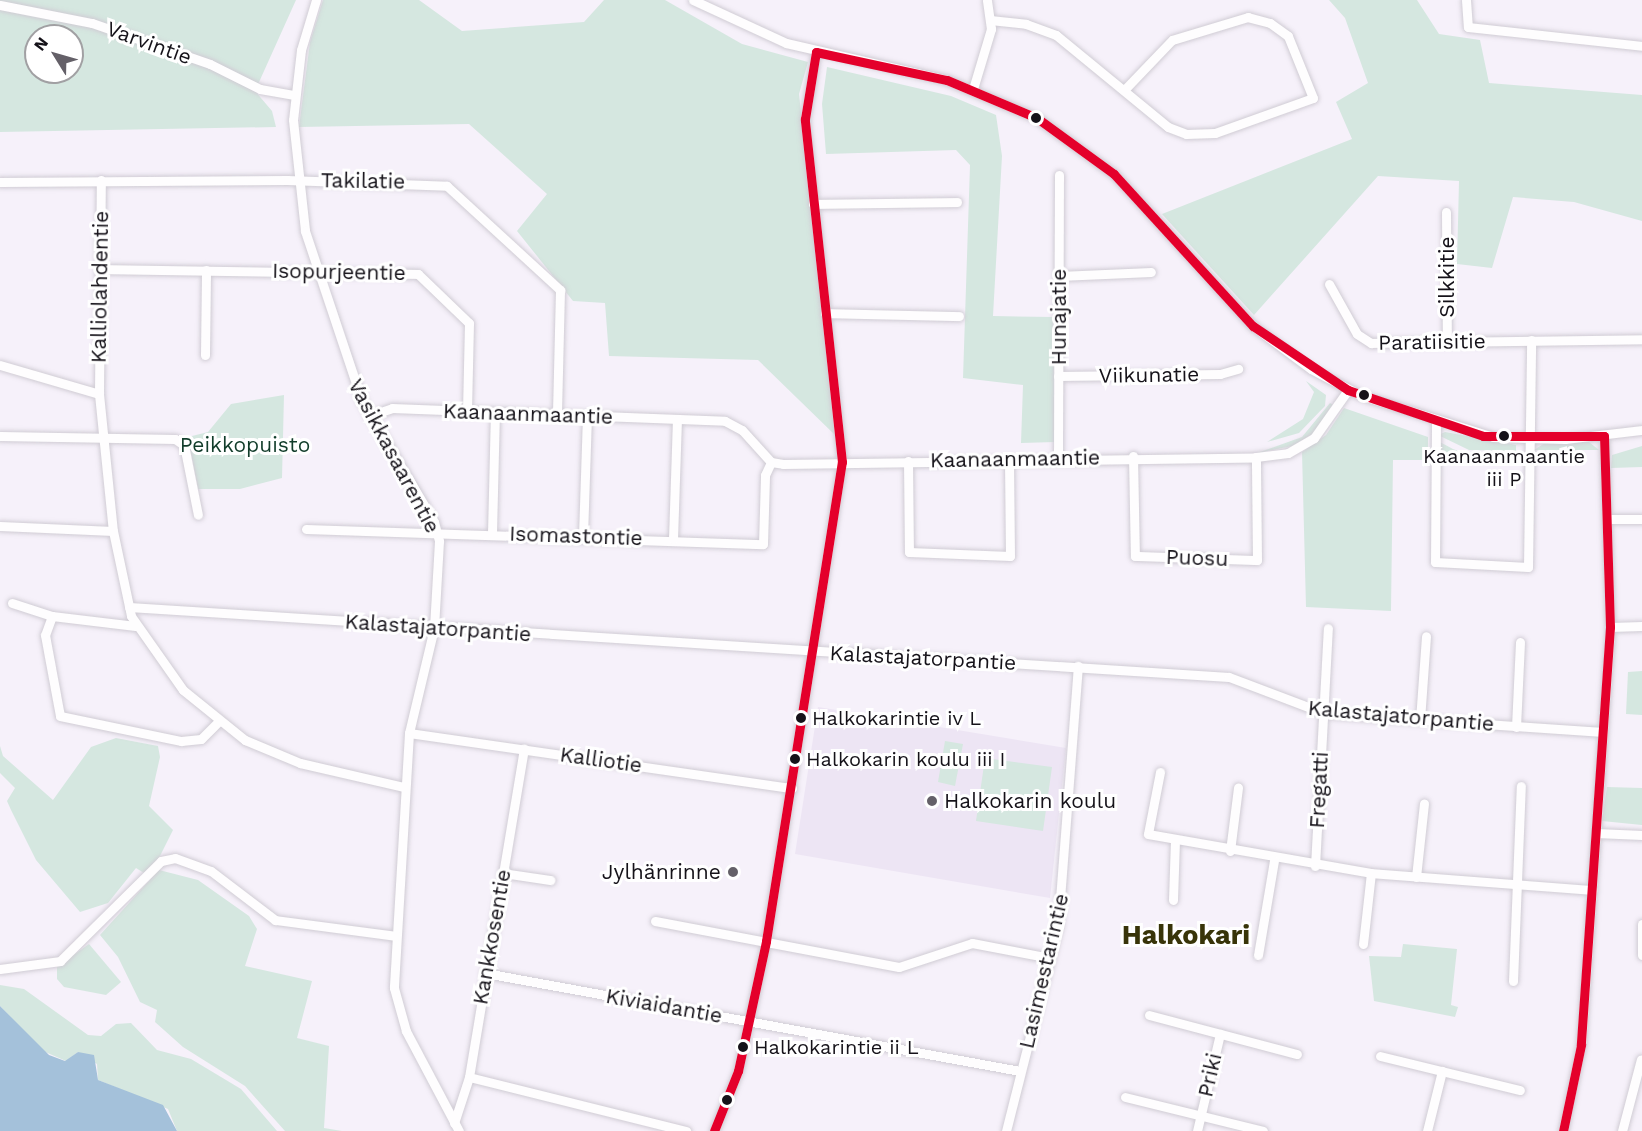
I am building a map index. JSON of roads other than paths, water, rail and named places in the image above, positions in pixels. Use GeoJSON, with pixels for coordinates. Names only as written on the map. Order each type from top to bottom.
{"type":"FeatureCollection","features":[{"type":"Feature","properties":{"kind":"street","name":"Vasikkasaarentie"},"geometry":{"type":"LineString","coordinates":[[316,0],[294,95],[296,180],[315,272],[369,416],[437,533],[434,628],[410,733],[404,787],[396,936],[396,1003],[457,1127]]}},
{"type":"Feature","properties":{"kind":"street"},"geometry":{"type":"LineString","coordinates":[[693,0],[753,31],[816,52],[973,89],[1036,118],[1114,174],[1245,318],[1291,356],[1347,390],[1483,436],[1529,439],[1604,436],[1642,430]]}},
{"type":"Feature","properties":{"kind":"street"},"geometry":{"type":"LineString","coordinates":[[973,89],[990,20],[987,0]]}},
{"type":"Feature","properties":{"kind":"street"},"geometry":{"type":"LineString","coordinates":[[1466,0],[1466,24],[1642,46]]}},
{"type":"Feature","properties":{"kind":"street","name":"Varvintie"},"geometry":{"type":"LineString","coordinates":[[0,5],[92,22],[210,64],[260,89],[294,95]]}},
{"type":"Feature","properties":{"kind":"street"},"geometry":{"type":"LineString","coordinates":[[990,20],[1026,24],[1056,34],[1168,127],[1198,135],[1313,98],[1288,36],[1270,23],[1248,17],[1172,40],[1125,89]]}},
{"type":"Feature","properties":{"kind":"street"},"geometry":{"type":"LineString","coordinates":[[714,1131],[738,1071],[766,941],[814,652],[842,462],[813,204],[805,106],[816,52]]}},
{"type":"Feature","properties":{"kind":"street","name":"Hunajatie"},"geometry":{"type":"LineString","coordinates":[[1058,459],[1059,176]]}},
{"type":"Feature","properties":{"kind":"street","name":"Kalliolahdentie"},"geometry":{"type":"LineString","coordinates":[[101,180],[99,393],[113,531],[135,626],[183,690],[218,722],[245,740],[300,763],[404,787]]}},
{"type":"Feature","properties":{"kind":"street","name":"Takilatie"},"geometry":{"type":"LineString","coordinates":[[0,182],[296,180],[432,182],[455,192],[562,294],[557,415]]}},
{"type":"Feature","properties":{"kind":"street"},"geometry":{"type":"LineString","coordinates":[[813,204],[957,202]]}},
{"type":"Feature","properties":{"kind":"street","name":"Silkkitie"},"geometry":{"type":"LineString","coordinates":[[1446,212],[1447,342]]}},
{"type":"Feature","properties":{"kind":"street","name":"Isopurjeentie"},"geometry":{"type":"LineString","coordinates":[[100,269],[421,276],[469,323],[467,412]]}},
{"type":"Feature","properties":{"kind":"street"},"geometry":{"type":"LineString","coordinates":[[205,355],[206,270]]}},
{"type":"Feature","properties":{"kind":"street"},"geometry":{"type":"LineString","coordinates":[[1059,276],[1151,272]]}},
{"type":"Feature","properties":{"kind":"street","name":"Paratiisitie"},"geometry":{"type":"LineString","coordinates":[[1329,284],[1352,327],[1366,342],[1642,339]]}},
{"type":"Feature","properties":{"kind":"street"},"geometry":{"type":"LineString","coordinates":[[825,313],[959,316]]}},
{"type":"Feature","properties":{"kind":"street"},"geometry":{"type":"LineString","coordinates":[[1436,422],[1431,550],[1442,566],[1528,567],[1531,340]]}},
{"type":"Feature","properties":{"kind":"street"},"geometry":{"type":"LineString","coordinates":[[0,365],[99,393]]}},
{"type":"Feature","properties":{"kind":"street","name":"Viikunatie"},"geometry":{"type":"LineString","coordinates":[[1058,376],[1220,374],[1238,369]]}},
{"type":"Feature","properties":{"kind":"street","name":"Kaanaanmaantie"},"geometry":{"type":"LineString","coordinates":[[369,416],[392,408],[495,414],[676,419],[733,424],[771,462],[1009,460],[1133,456],[1256,457],[1288,453],[1314,438],[1347,390]]}},
{"type":"Feature","properties":{"kind":"street"},"geometry":{"type":"LineString","coordinates":[[492,533],[495,414]]}},
{"type":"Feature","properties":{"kind":"street"},"geometry":{"type":"LineString","coordinates":[[583,536],[587,417]]}},
{"type":"Feature","properties":{"kind":"street"},"geometry":{"type":"LineString","coordinates":[[673,539],[676,419]]}},
{"type":"Feature","properties":{"kind":"street"},"geometry":{"type":"LineString","coordinates":[[0,436],[166,438],[184,445],[198,515]]}},
{"type":"Feature","properties":{"kind":"street"},"geometry":{"type":"LineString","coordinates":[[1563,1131],[1581,1045],[1610,627],[1604,436]]}},
{"type":"Feature","properties":{"kind":"street","name":"Puosu"},"geometry":{"type":"LineString","coordinates":[[1133,456],[1135,556],[1257,560],[1256,457]]}},
{"type":"Feature","properties":{"kind":"street"},"geometry":{"type":"LineString","coordinates":[[908,461],[909,552],[1010,556],[1009,460]]}},
{"type":"Feature","properties":{"kind":"street","name":"Isomastontie"},"geometry":{"type":"LineString","coordinates":[[306,530],[492,533],[763,544],[765,475],[771,462]]}},
{"type":"Feature","properties":{"kind":"street"},"geometry":{"type":"LineString","coordinates":[[1608,519],[1642,519]]}},
{"type":"Feature","properties":{"kind":"street"},"geometry":{"type":"LineString","coordinates":[[0,526],[113,531]]}},
{"type":"Feature","properties":{"kind":"street"},"geometry":{"type":"LineString","coordinates":[[12,603],[52,616],[135,626]]}},
{"type":"Feature","properties":{"kind":"street","name":"Kalastajatorpantie"},"geometry":{"type":"LineString","coordinates":[[129,607],[1228,677],[1324,713],[1602,732]]}},
{"type":"Feature","properties":{"kind":"street"},"geometry":{"type":"LineString","coordinates":[[52,616],[46,645],[60,716],[181,741],[201,739],[218,722]]}},
{"type":"Feature","properties":{"kind":"street"},"geometry":{"type":"LineString","coordinates":[[1610,627],[1642,626]]}},
{"type":"Feature","properties":{"kind":"street","name":"Fregatti"},"geometry":{"type":"LineString","coordinates":[[1315,866],[1328,628]]}},
{"type":"Feature","properties":{"kind":"street"},"geometry":{"type":"LineString","coordinates":[[1420,720],[1426,636]]}},
{"type":"Feature","properties":{"kind":"street"},"geometry":{"type":"LineString","coordinates":[[1516,727],[1520,642]]}},
{"type":"Feature","properties":{"kind":"street","name":"Lasimestarintie"},"geometry":{"type":"LineString","coordinates":[[1006,1131],[1050,958],[1064,891],[1078,666]]}},
{"type":"Feature","properties":{"kind":"street","name":"Kalliotie"},"geometry":{"type":"LineString","coordinates":[[410,733],[792,788]]}},
{"type":"Feature","properties":{"kind":"street","name":"Kankkosentie"},"geometry":{"type":"LineString","coordinates":[[457,1127],[469,1077],[524,749]]}},
{"type":"Feature","properties":{"kind":"street"},"geometry":{"type":"LineString","coordinates":[[1160,772],[1148,834],[1274,860],[1315,866],[1519,886],[1593,890]]}},
{"type":"Feature","properties":{"kind":"street"},"geometry":{"type":"LineString","coordinates":[[1514,981],[1521,786]]}},
{"type":"Feature","properties":{"kind":"street"},"geometry":{"type":"LineString","coordinates":[[1230,850],[1238,788]]}},
{"type":"Feature","properties":{"kind":"street"},"geometry":{"type":"LineString","coordinates":[[1416,877],[1424,803]]}},
{"type":"Feature","properties":{"kind":"street"},"geometry":{"type":"LineString","coordinates":[[1596,833],[1642,836]]}},
{"type":"Feature","properties":{"kind":"street"},"geometry":{"type":"LineString","coordinates":[[1173,900],[1175,840]]}},
{"type":"Feature","properties":{"kind":"street"},"geometry":{"type":"LineString","coordinates":[[0,969],[60,961],[161,861],[175,858],[211,871],[275,920],[396,936]]}},
{"type":"Feature","properties":{"kind":"street"},"geometry":{"type":"LineString","coordinates":[[1258,955],[1274,860]]}},
{"type":"Feature","properties":{"kind":"street"},"geometry":{"type":"LineString","coordinates":[[503,873],[550,880]]}},
{"type":"Feature","properties":{"kind":"street"},"geometry":{"type":"LineString","coordinates":[[1363,944],[1371,873]]}},
{"type":"Feature","properties":{"kind":"street"},"geometry":{"type":"LineString","coordinates":[[655,921],[899,967],[972,943],[1050,958]]}},
{"type":"Feature","properties":{"kind":"street"},"geometry":{"type":"LineString","coordinates":[[1642,924],[1642,955]]}},
{"type":"Feature","properties":{"kind":"street","name":"Kiviaidantie"},"geometry":{"type":"LineString","coordinates":[[485,973],[1020,1071]]}},
{"type":"Feature","properties":{"kind":"street","name":"Priki"},"geometry":{"type":"LineString","coordinates":[[1149,1015],[1297,1054]]}},
{"type":"Feature","properties":{"kind":"street","name":"Priki"},"geometry":{"type":"LineString","coordinates":[[1197,1131],[1220,1034]]}},
{"type":"Feature","properties":{"kind":"street"},"geometry":{"type":"LineString","coordinates":[[1380,1056],[1520,1090]]}},
{"type":"Feature","properties":{"kind":"street"},"geometry":{"type":"LineString","coordinates":[[1622,1131],[1641,1059]]}},
{"type":"Feature","properties":{"kind":"street"},"geometry":{"type":"LineString","coordinates":[[1427,1131],[1442,1071]]}},
{"type":"Feature","properties":{"kind":"street"},"geometry":{"type":"LineString","coordinates":[[469,1077],[686,1131]]}},
{"type":"Feature","properties":{"kind":"street","name":"Priki"},"geometry":{"type":"LineString","coordinates":[[1125,1097],[1263,1131]]}},
{"type":"Feature","properties":{"kind":"water"},"geometry":{"type":"Polygon","coordinates":[[[0,1006],[49,1055],[65,1061],[78,1052],[94,1055],[98,1080],[163,1105],[177,1131],[0,1131],[0,1006]]]}},
{"type":"Feature","properties":{"kind":"place","name":"Kaanaanmaantie iii P"},"geometry":{"type":"Point","coordinates":[1504,436]}},
{"type":"Feature","properties":{"kind":"place","name":"Halkokarintie iv L"},"geometry":{"type":"Point","coordinates":[801,718]}},
{"type":"Feature","properties":{"kind":"place","name":"Halkokarin koulu iii I"},"geometry":{"type":"Point","coordinates":[795,759]}},
{"type":"Feature","properties":{"kind":"place","name":"Halkokarin koulu"},"geometry":{"type":"Point","coordinates":[932,801]}},
{"type":"Feature","properties":{"kind":"place","name":"Jylhänrinne"},"geometry":{"type":"Point","coordinates":[733,872]}},
{"type":"Feature","properties":{"kind":"place","name":"Halkokarintie ii L"},"geometry":{"type":"Point","coordinates":[743,1047]}},
{"type":"Feature","properties":{"kind":"district","name":"Halkokari"},"geometry":{"type":"Point","coordinates":[1186,936]}},
{"type":"Feature","properties":{"kind":"park label","name":"Peikkopuisto"},"geometry":{"type":"Point","coordinates":[245,445]}}]}
